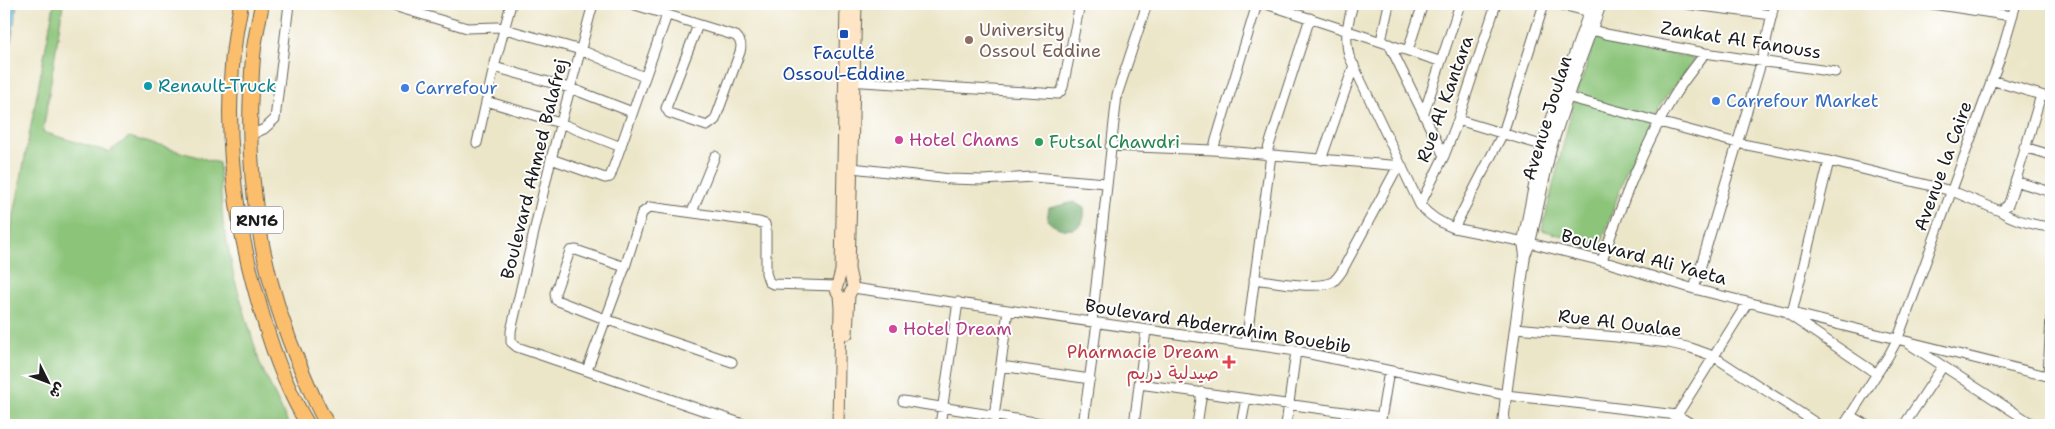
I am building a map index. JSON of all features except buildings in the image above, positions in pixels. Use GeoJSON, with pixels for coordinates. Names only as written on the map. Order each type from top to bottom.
{"type":"FeatureCollection","features":[{"type":"Feature","properties":{"kind":"highway","name":"RN16"},"geometry":{"type":"LineString","coordinates":[[241,4],[232,66],[230,111],[233,180],[240,228],[251,276],[274,354],[298,410],[308,425]]}},
{"type":"Feature","properties":{"kind":"highway","name":"RN16"},"geometry":{"type":"LineString","coordinates":[[262,4],[253,50],[250,116],[252,177],[256,217],[270,277],[288,339],[321,414],[328,425]]}},
{"type":"Feature","properties":{"kind":"main road"},"geometry":{"type":"LineString","coordinates":[[838,425],[845,288],[849,269],[852,168],[846,4]]}},
{"type":"Feature","properties":{"kind":"main road"},"geometry":{"type":"LineString","coordinates":[[845,425],[845,288],[841,271],[850,81],[856,4]]}},
{"type":"Feature","properties":{"kind":"street"},"geometry":{"type":"LineString","coordinates":[[251,135],[275,119],[288,4]]}},
{"type":"Feature","properties":{"kind":"street"},"geometry":{"type":"LineString","coordinates":[[387,4],[467,28],[505,29],[581,50],[644,77]]}},
{"type":"Feature","properties":{"kind":"street"},"geometry":{"type":"LineString","coordinates":[[476,142],[511,4]]}},
{"type":"Feature","properties":{"kind":"street","name":"Boulevard Ahmed Balafrej"},"geometry":{"type":"LineString","coordinates":[[587,370],[517,347],[511,342],[511,331],[550,159],[593,4]]}},
{"type":"Feature","properties":{"kind":"street"},"geometry":{"type":"LineString","coordinates":[[632,4],[736,36],[741,43],[740,52],[715,120],[707,126],[669,112],[666,108],[698,25]]}},
{"type":"Feature","properties":{"kind":"street"},"geometry":{"type":"LineString","coordinates":[[850,81],[1054,95],[1061,92],[1080,4]]}},
{"type":"Feature","properties":{"kind":"street"},"geometry":{"type":"LineString","coordinates":[[1083,425],[1090,378],[1106,183],[1117,95],[1147,4]]}},
{"type":"Feature","properties":{"kind":"street"},"geometry":{"type":"LineString","coordinates":[[1214,150],[1257,4]]}},
{"type":"Feature","properties":{"kind":"street"},"geometry":{"type":"LineString","coordinates":[[1266,4],[1439,61]]}},
{"type":"Feature","properties":{"kind":"street"},"geometry":{"type":"LineString","coordinates":[[1346,29],[1353,4]]}},
{"type":"Feature","properties":{"kind":"street"},"geometry":{"type":"LineString","coordinates":[[1389,4],[1385,42],[1424,113],[1444,156]]}},
{"type":"Feature","properties":{"kind":"street"},"geometry":{"type":"LineString","coordinates":[[1408,50],[1423,4]]}},
{"type":"Feature","properties":{"kind":"street"},"geometry":{"type":"LineString","coordinates":[[1424,113],[1439,61],[1460,4]]}},
{"type":"Feature","properties":{"kind":"street","name":"Rue Al Kantara"},"geometry":{"type":"LineString","coordinates":[[1420,204],[1444,156],[1458,120],[1496,4]]}},
{"type":"Feature","properties":{"kind":"street"},"geometry":{"type":"LineString","coordinates":[[1454,228],[1503,133],[1544,4]]}},
{"type":"Feature","properties":{"kind":"street"},"geometry":{"type":"LineString","coordinates":[[1558,4],[1591,8]]}},
{"type":"Feature","properties":{"kind":"street","name":"Avenue Joulan"},"geometry":{"type":"LineString","coordinates":[[1503,425],[1527,242],[1547,147],[1588,28],[1601,4]]}},
{"type":"Feature","properties":{"kind":"street"},"geometry":{"type":"LineString","coordinates":[[1686,4],[1772,15]]}},
{"type":"Feature","properties":{"kind":"street"},"geometry":{"type":"LineString","coordinates":[[1694,289],[1762,60],[1774,4]]}},
{"type":"Feature","properties":{"kind":"street"},"geometry":{"type":"LineString","coordinates":[[1932,4],[2012,16]]}},
{"type":"Feature","properties":{"kind":"street","name":"Avenue la Caire"},"geometry":{"type":"LineString","coordinates":[[1844,425],[1900,339],[1992,80],[2016,4]]}},
{"type":"Feature","properties":{"kind":"street","name":"Avenue Joulan"},"geometry":{"type":"LineString","coordinates":[[1588,28],[1591,8]]}},
{"type":"Feature","properties":{"kind":"street"},"geometry":{"type":"LineString","coordinates":[[550,159],[607,178],[611,175],[667,15]]}},
{"type":"Feature","properties":{"kind":"street"},"geometry":{"type":"LineString","coordinates":[[1246,344],[1269,155],[1310,18]]}},
{"type":"Feature","properties":{"kind":"street","name":"Zankat Al Fanouss"},"geometry":{"type":"LineString","coordinates":[[1588,28],[1606,34],[1705,53],[1835,72]]}},
{"type":"Feature","properties":{"kind":"street","name":"Boulevard Ali Yaeta"},"geometry":{"type":"LineString","coordinates":[[1346,29],[1346,46],[1354,65],[1400,166],[1420,204],[1430,216],[1454,228],[1527,242],[1602,261],[1694,289],[2049,377]]}},
{"type":"Feature","properties":{"kind":"street"},"geometry":{"type":"LineString","coordinates":[[1602,261],[1621,205],[1660,122],[1674,96],[1705,53]]}},
{"type":"Feature","properties":{"kind":"street"},"geometry":{"type":"LineString","coordinates":[[1322,160],[1354,65]]}},
{"type":"Feature","properties":{"kind":"street"},"geometry":{"type":"LineString","coordinates":[[494,66],[570,88],[632,112]]}},
{"type":"Feature","properties":{"kind":"street"},"geometry":{"type":"LineString","coordinates":[[1992,80],[2051,98]]}},
{"type":"Feature","properties":{"kind":"street"},"geometry":{"type":"LineString","coordinates":[[2000,211],[2004,210],[2010,200],[2024,146],[2041,95]]}},
{"type":"Feature","properties":{"kind":"street"},"geometry":{"type":"LineString","coordinates":[[1564,97],[1737,143],[1829,161],[1952,191],[2000,211],[2009,217],[2051,227]]}},
{"type":"Feature","properties":{"kind":"street"},"geometry":{"type":"LineString","coordinates":[[486,102],[560,123],[621,147]]}},
{"type":"Feature","properties":{"kind":"street"},"geometry":{"type":"LineString","coordinates":[[1458,120],[1547,147]]}},
{"type":"Feature","properties":{"kind":"street"},"geometry":{"type":"LineString","coordinates":[[1110,146],[1214,150],[1400,166],[1342,271],[1334,281],[1313,285],[1254,279]]}},
{"type":"Feature","properties":{"kind":"street"},"geometry":{"type":"LineString","coordinates":[[2024,146],[2051,155]]}},
{"type":"Feature","properties":{"kind":"street"},"geometry":{"type":"LineString","coordinates":[[715,156],[692,212],[653,206],[644,210],[587,370],[746,425]]}},
{"type":"Feature","properties":{"kind":"street"},"geometry":{"type":"LineString","coordinates":[[1792,313],[1829,161]]}},
{"type":"Feature","properties":{"kind":"street"},"geometry":{"type":"LineString","coordinates":[[852,168],[950,179],[983,180],[1033,177],[1106,183]]}},
{"type":"Feature","properties":{"kind":"street"},"geometry":{"type":"LineString","coordinates":[[2015,181],[2051,192]]}},
{"type":"Feature","properties":{"kind":"street","name":"Boulevard Abderrahim Bouebib"},"geometry":{"type":"LineString","coordinates":[[692,212],[764,224],[766,230],[766,277],[770,284],[845,288],[958,302],[1296,351],[1506,395],[1677,415],[1692,425]]}},
{"type":"Feature","properties":{"kind":"street"},"geometry":{"type":"LineString","coordinates":[[625,267],[576,250],[570,251],[555,293],[556,300],[732,362]]}},
{"type":"Feature","properties":{"kind":"street"},"geometry":{"type":"LineString","coordinates":[[940,425],[958,302]]}},
{"type":"Feature","properties":{"kind":"street"},"geometry":{"type":"LineString","coordinates":[[1673,425],[1677,415],[1748,302]]}},
{"type":"Feature","properties":{"kind":"street"},"geometry":{"type":"LineString","coordinates":[[993,425],[1008,310]]}},
{"type":"Feature","properties":{"kind":"street"},"geometry":{"type":"LineString","coordinates":[[1782,311],[1878,374]]}},
{"type":"Feature","properties":{"kind":"street"},"geometry":{"type":"LineString","coordinates":[[2049,377],[2051,317]]}},
{"type":"Feature","properties":{"kind":"street","name":"Rue Al Oualae"},"geometry":{"type":"LineString","coordinates":[[1516,328],[1668,343],[1691,348],[1713,356],[1819,425]]}},
{"type":"Feature","properties":{"kind":"street"},"geometry":{"type":"LineString","coordinates":[[1134,425],[1146,330]]}},
{"type":"Feature","properties":{"kind":"street"},"geometry":{"type":"LineString","coordinates":[[1900,339],[2034,425]]}},
{"type":"Feature","properties":{"kind":"street"},"geometry":{"type":"LineString","coordinates":[[1286,425],[1296,351]]}},
{"type":"Feature","properties":{"kind":"street"},"geometry":{"type":"LineString","coordinates":[[1001,366],[1090,378]]}},
{"type":"Feature","properties":{"kind":"street"},"geometry":{"type":"LineString","coordinates":[[1904,425],[1942,366]]}},
{"type":"Feature","properties":{"kind":"street"},"geometry":{"type":"LineString","coordinates":[[1139,384],[1289,405],[1380,421],[1389,371]]}},
{"type":"Feature","properties":{"kind":"street"},"geometry":{"type":"LineString","coordinates":[[1197,425],[1202,392]]}},
{"type":"Feature","properties":{"kind":"street"},"geometry":{"type":"LineString","coordinates":[[1241,425],[1246,399]]}},
{"type":"Feature","properties":{"kind":"street"},"geometry":{"type":"LineString","coordinates":[[903,401],[1054,425]]}},
{"type":"Feature","properties":{"kind":"street"},"geometry":{"type":"LineString","coordinates":[[1851,416],[1866,425]]}},
{"type":"Feature","properties":{"kind":"green space"},"geometry":{"type":"Polygon","coordinates":[[[54,4],[63,4],[43,132],[109,152],[129,137],[219,163],[223,222],[234,277],[260,364],[289,425],[4,425],[4,268],[54,4]]]}},
{"type":"Feature","properties":{"kind":"green space"},"geometry":{"type":"Polygon","coordinates":[[[1596,38],[1695,59],[1661,104],[1626,172],[1600,247],[1542,230],[1573,105],[1596,38]]]}},
{"type":"Feature","properties":{"kind":"green space"},"geometry":{"type":"Polygon","coordinates":[[[1074,202],[1084,208],[1082,223],[1078,227],[1072,229],[1059,228],[1047,220],[1049,208],[1074,202]]]}},
{"type":"Feature","properties":{"kind":"water"},"geometry":{"type":"Polygon","coordinates":[[[4,4],[17,4],[4,84],[4,4]]]}},
{"type":"Feature","properties":{"kind":"place","name":"Faculté Ossoul-Eddine"},"geometry":{"type":"Point","coordinates":[844,34]}},
{"type":"Feature","properties":{"kind":"place","name":"University Ossoul Eddine"},"geometry":{"type":"Point","coordinates":[969,40]}},
{"type":"Feature","properties":{"kind":"place","name":"Renault-Truck"},"geometry":{"type":"Point","coordinates":[148,86]}},
{"type":"Feature","properties":{"kind":"place","name":"Carrefour"},"geometry":{"type":"Point","coordinates":[405,88]}},
{"type":"Feature","properties":{"kind":"place","name":"Carrefour Market"},"geometry":{"type":"Point","coordinates":[1716,101]}},
{"type":"Feature","properties":{"kind":"place","name":"Hotel Chams"},"geometry":{"type":"Point","coordinates":[899,140]}},
{"type":"Feature","properties":{"kind":"place","name":"Futsal Chawdri"},"geometry":{"type":"Point","coordinates":[1039,142]}},
{"type":"Feature","properties":{"kind":"place","name":"Hotel Dream"},"geometry":{"type":"Point","coordinates":[893,329]}},
{"type":"Feature","properties":{"kind":"place","name":"Pharmacie Dream صيدلية دريم"},"geometry":{"type":"Point","coordinates":[1229,362]}}]}
